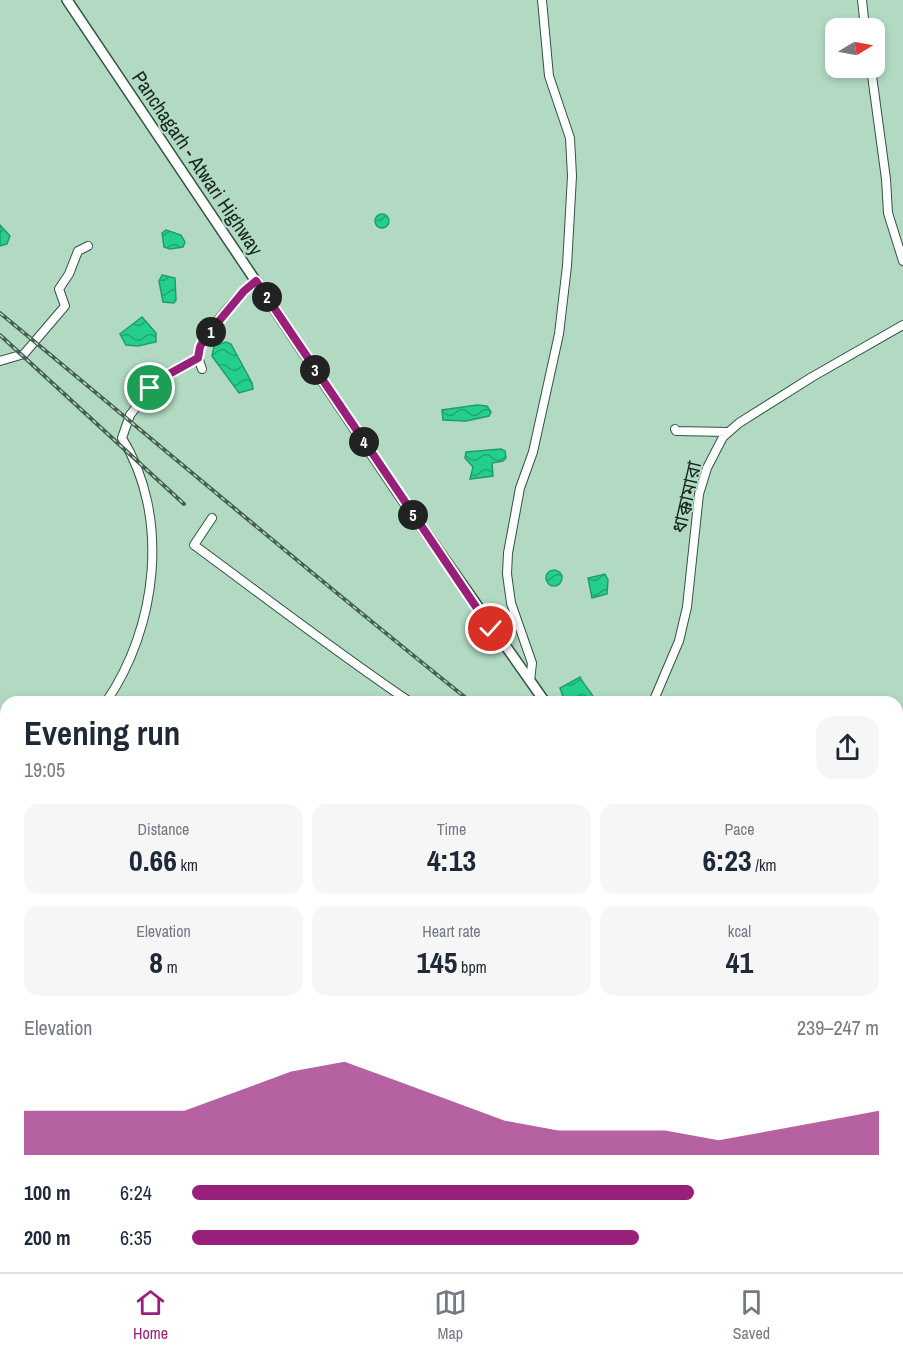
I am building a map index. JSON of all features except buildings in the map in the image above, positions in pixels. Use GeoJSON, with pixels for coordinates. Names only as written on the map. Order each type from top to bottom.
{"type":"FeatureCollection","features":[{"type":"Feature","properties":{"kind":"main road","name":"Panchagarh - Atwari Highway"},"geometry":{"type":"LineString","coordinates":[[67,0],[398,493],[541,696]]}},
{"type":"Feature","properties":{"kind":"street"},"geometry":{"type":"LineString","coordinates":[[530,681],[532,663],[512,603],[507,574],[508,553],[523,477],[533,452],[559,334],[567,266],[572,176],[570,138],[554,95],[547,61],[542,0]]}},
{"type":"Feature","properties":{"kind":"street"},"geometry":{"type":"LineString","coordinates":[[862,0],[865,18]]}},
{"type":"Feature","properties":{"kind":"street"},"geometry":{"type":"LineString","coordinates":[[872,78],[886,179],[888,213],[903,261]]}},
{"type":"Feature","properties":{"kind":"street"},"geometry":{"type":"LineString","coordinates":[[0,360],[24,354],[65,306],[58,289],[69,274],[78,251],[88,246]]}},
{"type":"Feature","properties":{"kind":"street"},"geometry":{"type":"LineString","coordinates":[[202,369],[198,358],[204,339],[244,291],[256,281]]}},
{"type":"Feature","properties":{"kind":"street","name":"ধাক্কামারা"},"geometry":{"type":"LineString","coordinates":[[656,696],[673,658],[685,619],[691,545],[702,481],[713,454],[728,432],[812,377],[903,325]]}},
{"type":"Feature","properties":{"kind":"street"},"geometry":{"type":"LineString","coordinates":[[110,696],[120,680],[140,630],[149,596],[152,564],[151,535],[146,505],[122,438],[130,415],[154,383],[198,358]]}},
{"type":"Feature","properties":{"kind":"street"},"geometry":{"type":"LineString","coordinates":[[675,429],[682,432],[728,432]]}},
{"type":"Feature","properties":{"kind":"street"},"geometry":{"type":"LineString","coordinates":[[212,518],[194,545],[275,604],[329,648],[401,696]]}},
{"type":"Feature","properties":{"kind":"water"},"geometry":{"type":"Polygon","coordinates":[[[379,214],[385,214],[389,221],[385,228],[379,228],[375,224],[375,218],[379,214]]]}},
{"type":"Feature","properties":{"kind":"water"},"geometry":{"type":"Polygon","coordinates":[[[0,225],[10,236],[7,244],[0,246],[0,225]]]}},
{"type":"Feature","properties":{"kind":"water"},"geometry":{"type":"Polygon","coordinates":[[[166,230],[181,235],[185,242],[183,247],[170,249],[164,247],[162,233],[166,230]]]}},
{"type":"Feature","properties":{"kind":"water"},"geometry":{"type":"Polygon","coordinates":[[[162,275],[175,278],[176,300],[174,303],[163,302],[159,281],[162,275]]]}},
{"type":"Feature","properties":{"kind":"water"},"geometry":{"type":"Polygon","coordinates":[[[142,317],[156,333],[156,342],[138,346],[126,345],[120,334],[142,317]]]}},
{"type":"Feature","properties":{"kind":"water"},"geometry":{"type":"Polygon","coordinates":[[[226,342],[231,344],[253,389],[239,393],[212,356],[214,346],[226,342]]]}},
{"type":"Feature","properties":{"kind":"water"},"geometry":{"type":"Polygon","coordinates":[[[477,405],[487,406],[491,412],[489,416],[466,421],[443,420],[442,410],[477,405]]]}},
{"type":"Feature","properties":{"kind":"water"},"geometry":{"type":"Polygon","coordinates":[[[501,449],[505,451],[506,458],[503,461],[492,463],[493,476],[470,479],[473,467],[465,458],[466,452],[501,449]]]}},
{"type":"Feature","properties":{"kind":"water"},"geometry":{"type":"Polygon","coordinates":[[[554,570],[560,572],[562,578],[560,584],[554,586],[548,584],[546,578],[548,572],[554,570]]]}},
{"type":"Feature","properties":{"kind":"water"},"geometry":{"type":"Polygon","coordinates":[[[605,574],[608,580],[607,594],[592,598],[588,578],[605,574]]]}},
{"type":"Feature","properties":{"kind":"water"},"geometry":{"type":"Polygon","coordinates":[[[580,677],[593,696],[563,696],[560,688],[580,677]]]}},
{"type":"Feature","properties":{"kind":"railway"},"geometry":{"type":"LineString","coordinates":[[0,313],[464,696]]}},
{"type":"Feature","properties":{"kind":"railway"},"geometry":{"type":"LineString","coordinates":[[0,335],[184,504]]}},
{"type":"Feature","properties":{"kind":"route"},"geometry":{"type":"LineString","coordinates":[[150,388],[160,379],[198,358],[198,352],[204,339],[244,291],[256,281],[491,629]]}}]}
